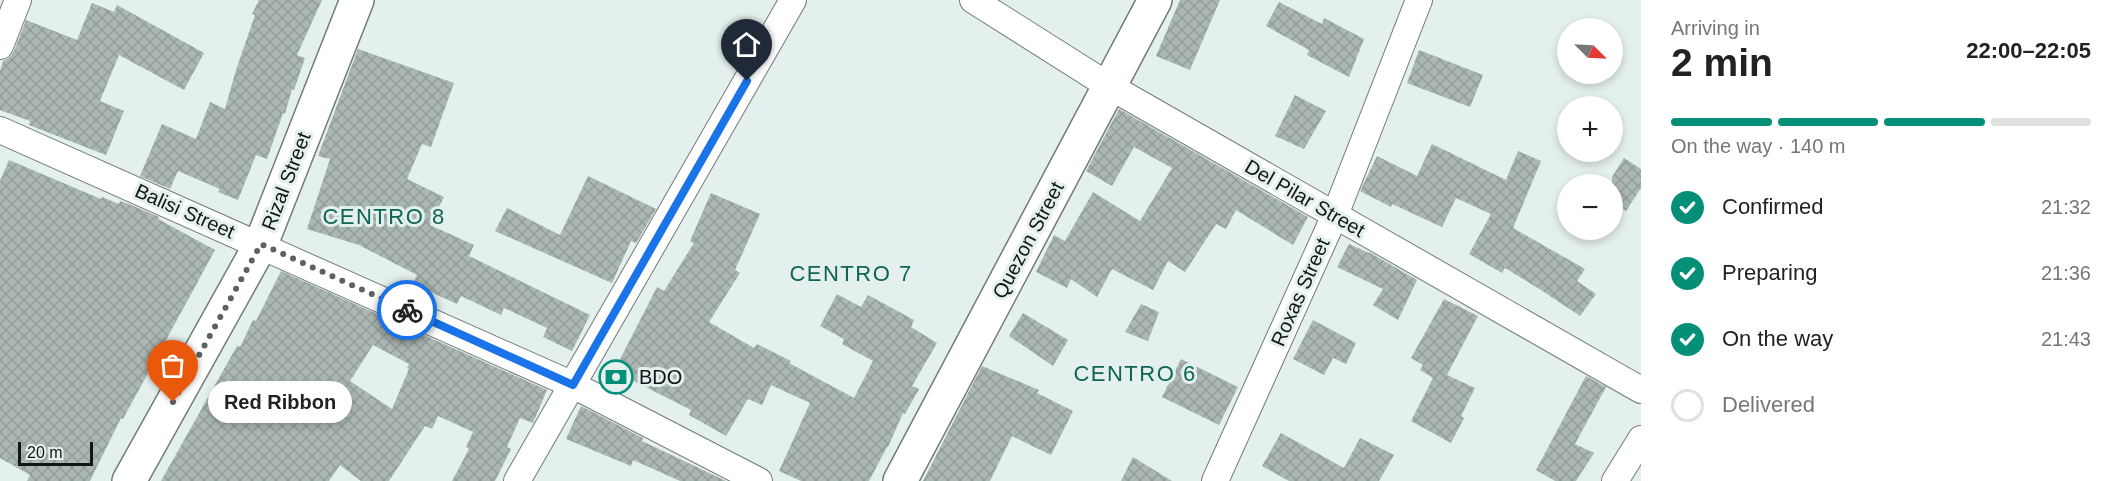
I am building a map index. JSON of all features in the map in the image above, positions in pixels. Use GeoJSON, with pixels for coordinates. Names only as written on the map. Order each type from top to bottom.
{"type":"FeatureCollection","features":[{"type":"Feature","properties":{"kind":"street"},"geometry":{"type":"LineString","coordinates":[[0,46],[18,0]]}},
{"type":"Feature","properties":{"kind":"street","name":"Rizal Street"},"geometry":{"type":"LineString","coordinates":[[129,481],[261,244],[357,0]]}},
{"type":"Feature","properties":{"kind":"street"},"geometry":{"type":"LineString","coordinates":[[517,481],[793,0]]}},
{"type":"Feature","properties":{"kind":"street","name":"Del Pilar Street"},"geometry":{"type":"LineString","coordinates":[[973,0],[1109,86],[1641,390]]}},
{"type":"Feature","properties":{"kind":"street","name":"Quezon Street"},"geometry":{"type":"LineString","coordinates":[[900,481],[1155,0]]}},
{"type":"Feature","properties":{"kind":"street","name":"Roxas Street"},"geometry":{"type":"LineString","coordinates":[[1215,481],[1335,215],[1419,0]]}},
{"type":"Feature","properties":{"kind":"street","name":"Balisi Street"},"geometry":{"type":"LineString","coordinates":[[0,130],[261,244],[573,385],[759,481]]}},
{"type":"Feature","properties":{"kind":"street"},"geometry":{"type":"LineString","coordinates":[[1615,481],[1641,439]]}},
{"type":"Feature","properties":{"kind":"building"},"geometry":{"type":"Polygon","coordinates":[[[259,0],[322,0],[297,55],[305,58],[267,159],[256,155],[238,200],[218,192],[220,189],[178,171],[170,189],[140,176],[162,124],[196,139],[210,102],[225,109],[255,15],[252,14],[259,0]]]}},
{"type":"Feature","properties":{"kind":"building"},"geometry":{"type":"Polygon","coordinates":[[[1180,0],[1220,0],[1190,70],[1156,56],[1180,0]]]}},
{"type":"Feature","properties":{"kind":"building"},"geometry":{"type":"Polygon","coordinates":[[[1279,2],[1322,24],[1324,18],[1364,39],[1349,77],[1307,55],[1309,50],[1266,26],[1279,2]]]}},
{"type":"Feature","properties":{"kind":"building"},"geometry":{"type":"Polygon","coordinates":[[[92,3],[114,12],[117,5],[204,53],[184,90],[119,55],[100,101],[124,111],[106,155],[29,125],[30,121],[0,110],[0,71],[3,61],[14,51],[26,20],[77,40],[92,3]]]}},
{"type":"Feature","properties":{"kind":"building"},"geometry":{"type":"Polygon","coordinates":[[[358,49],[454,83],[431,147],[422,144],[407,179],[444,197],[430,225],[474,245],[469,256],[590,315],[572,351],[543,337],[547,328],[504,308],[501,315],[461,296],[457,304],[413,284],[417,275],[359,245],[307,229],[330,159],[318,156],[358,49]]]}},
{"type":"Feature","properties":{"kind":"building"},"geometry":{"type":"Polygon","coordinates":[[[1419,50],[1483,75],[1470,107],[1407,83],[1419,50]]]}},
{"type":"Feature","properties":{"kind":"building"},"geometry":{"type":"Polygon","coordinates":[[[1295,95],[1326,111],[1304,149],[1275,136],[1295,95]]]}},
{"type":"Feature","properties":{"kind":"building"},"geometry":{"type":"Polygon","coordinates":[[[1119,109],[1308,217],[1293,245],[1236,210],[1226,229],[1216,224],[1185,272],[1168,261],[1153,290],[1112,269],[1097,297],[1071,279],[1067,288],[1036,272],[1054,235],[1065,241],[1093,192],[1140,221],[1172,168],[1134,147],[1112,186],[1086,171],[1119,109]]]}},
{"type":"Feature","properties":{"kind":"building"},"geometry":{"type":"Polygon","coordinates":[[[1432,144],[1506,180],[1518,151],[1541,161],[1513,228],[1585,269],[1577,281],[1596,294],[1580,316],[1505,268],[1502,273],[1469,254],[1491,214],[1456,198],[1442,227],[1392,204],[1391,207],[1360,191],[1377,156],[1417,176],[1432,144]]]}},
{"type":"Feature","properties":{"kind":"building"},"geometry":{"type":"Polygon","coordinates":[[[1624,158],[1641,169],[1641,188],[1626,211],[1623,209],[1623,174],[1614,174],[1624,158]]]}},
{"type":"Feature","properties":{"kind":"building"},"geometry":{"type":"Polygon","coordinates":[[[9,160],[101,199],[102,197],[119,204],[120,201],[159,217],[158,219],[215,250],[123,419],[121,418],[90,481],[27,481],[30,475],[0,458],[0,181],[9,160]]]}},
{"type":"Feature","properties":{"kind":"building"},"geometry":{"type":"Polygon","coordinates":[[[588,176],[656,209],[636,243],[631,241],[612,283],[495,231],[507,208],[560,235],[588,176]]]}},
{"type":"Feature","properties":{"kind":"building"},"geometry":{"type":"Polygon","coordinates":[[[711,193],[760,214],[735,270],[740,273],[709,322],[754,348],[757,344],[791,361],[789,363],[854,398],[873,361],[842,344],[844,339],[820,326],[837,294],[861,307],[868,295],[914,320],[911,327],[937,343],[912,386],[919,389],[905,414],[903,413],[869,481],[801,481],[779,471],[810,403],[771,385],[762,405],[748,399],[726,436],[689,415],[691,410],[614,371],[657,287],[664,291],[694,243],[690,241],[711,193]]]}},
{"type":"Feature","properties":{"kind":"building"},"geometry":{"type":"Polygon","coordinates":[[[1349,244],[1369,252],[1417,280],[1398,320],[1373,305],[1383,289],[1337,267],[1349,244]]]}},
{"type":"Feature","properties":{"kind":"building"},"geometry":{"type":"Polygon","coordinates":[[[281,271],[547,390],[533,423],[520,418],[507,447],[511,449],[495,481],[452,481],[469,449],[466,447],[473,432],[438,416],[432,429],[425,426],[389,481],[361,481],[340,465],[329,481],[161,481],[237,346],[240,347],[253,320],[256,321],[281,271]],[[373,345],[350,381],[392,409],[409,364],[373,345]]]}},
{"type":"Feature","properties":{"kind":"building"},"geometry":{"type":"Polygon","coordinates":[[[1444,299],[1478,316],[1447,375],[1475,388],[1461,416],[1464,418],[1451,443],[1411,421],[1433,378],[1420,370],[1423,365],[1411,358],[1444,299]]]}},
{"type":"Feature","properties":{"kind":"building"},"geometry":{"type":"Polygon","coordinates":[[[1141,304],[1159,312],[1148,341],[1125,332],[1141,304]]]}},
{"type":"Feature","properties":{"kind":"building"},"geometry":{"type":"Polygon","coordinates":[[[1023,313],[1068,340],[1053,366],[1009,336],[1023,313]]]}},
{"type":"Feature","properties":{"kind":"building"},"geometry":{"type":"Polygon","coordinates":[[[1313,320],[1356,343],[1346,364],[1333,358],[1324,375],[1293,359],[1313,320]]]}},
{"type":"Feature","properties":{"kind":"building"},"geometry":{"type":"Polygon","coordinates":[[[1181,359],[1238,387],[1219,425],[1162,397],[1181,359]]]}},
{"type":"Feature","properties":{"kind":"building"},"geometry":{"type":"Polygon","coordinates":[[[982,366],[1039,390],[1037,393],[1073,411],[1051,455],[1012,436],[990,481],[923,481],[982,366]]]}},
{"type":"Feature","properties":{"kind":"building"},"geometry":{"type":"Polygon","coordinates":[[[1586,376],[1606,387],[1575,444],[1594,453],[1576,481],[1555,481],[1536,470],[1586,376]]]}},
{"type":"Feature","properties":{"kind":"building"},"geometry":{"type":"Polygon","coordinates":[[[581,406],[643,438],[642,441],[726,481],[680,481],[633,460],[631,466],[566,439],[581,406]]]}},
{"type":"Feature","properties":{"kind":"building"},"geometry":{"type":"Polygon","coordinates":[[[1281,433],[1344,468],[1360,438],[1394,455],[1379,481],[1289,481],[1262,466],[1281,433]]]}},
{"type":"Feature","properties":{"kind":"building"},"geometry":{"type":"Polygon","coordinates":[[[1133,457],[1172,481],[1121,481],[1133,457]]]}},
{"type":"Feature","properties":{"kind":"way so far"},"geometry":{"type":"LineString","coordinates":[[173,402],[261,244],[407,310]]}},
{"type":"Feature","properties":{"kind":"place","name":"BDO"},"geometry":{"type":"Point","coordinates":[616,377]}},
{"type":"Feature","properties":{"kind":"place","name":"Red Ribbon"},"geometry":{"type":"Point","coordinates":[173,402]}},
{"type":"Feature","properties":{"kind":"district","name":"CENTRO 8"},"geometry":{"type":"Point","coordinates":[384,216]}},
{"type":"Feature","properties":{"kind":"district","name":"CENTRO 7"},"geometry":{"type":"Point","coordinates":[851,273]}},
{"type":"Feature","properties":{"kind":"district","name":"CENTRO 6"},"geometry":{"type":"Point","coordinates":[1135,373]}},
{"type":"Feature","properties":{"kind":"route"},"geometry":{"type":"LineString","coordinates":[[407,310],[573,385],[747,81]]}}]}
